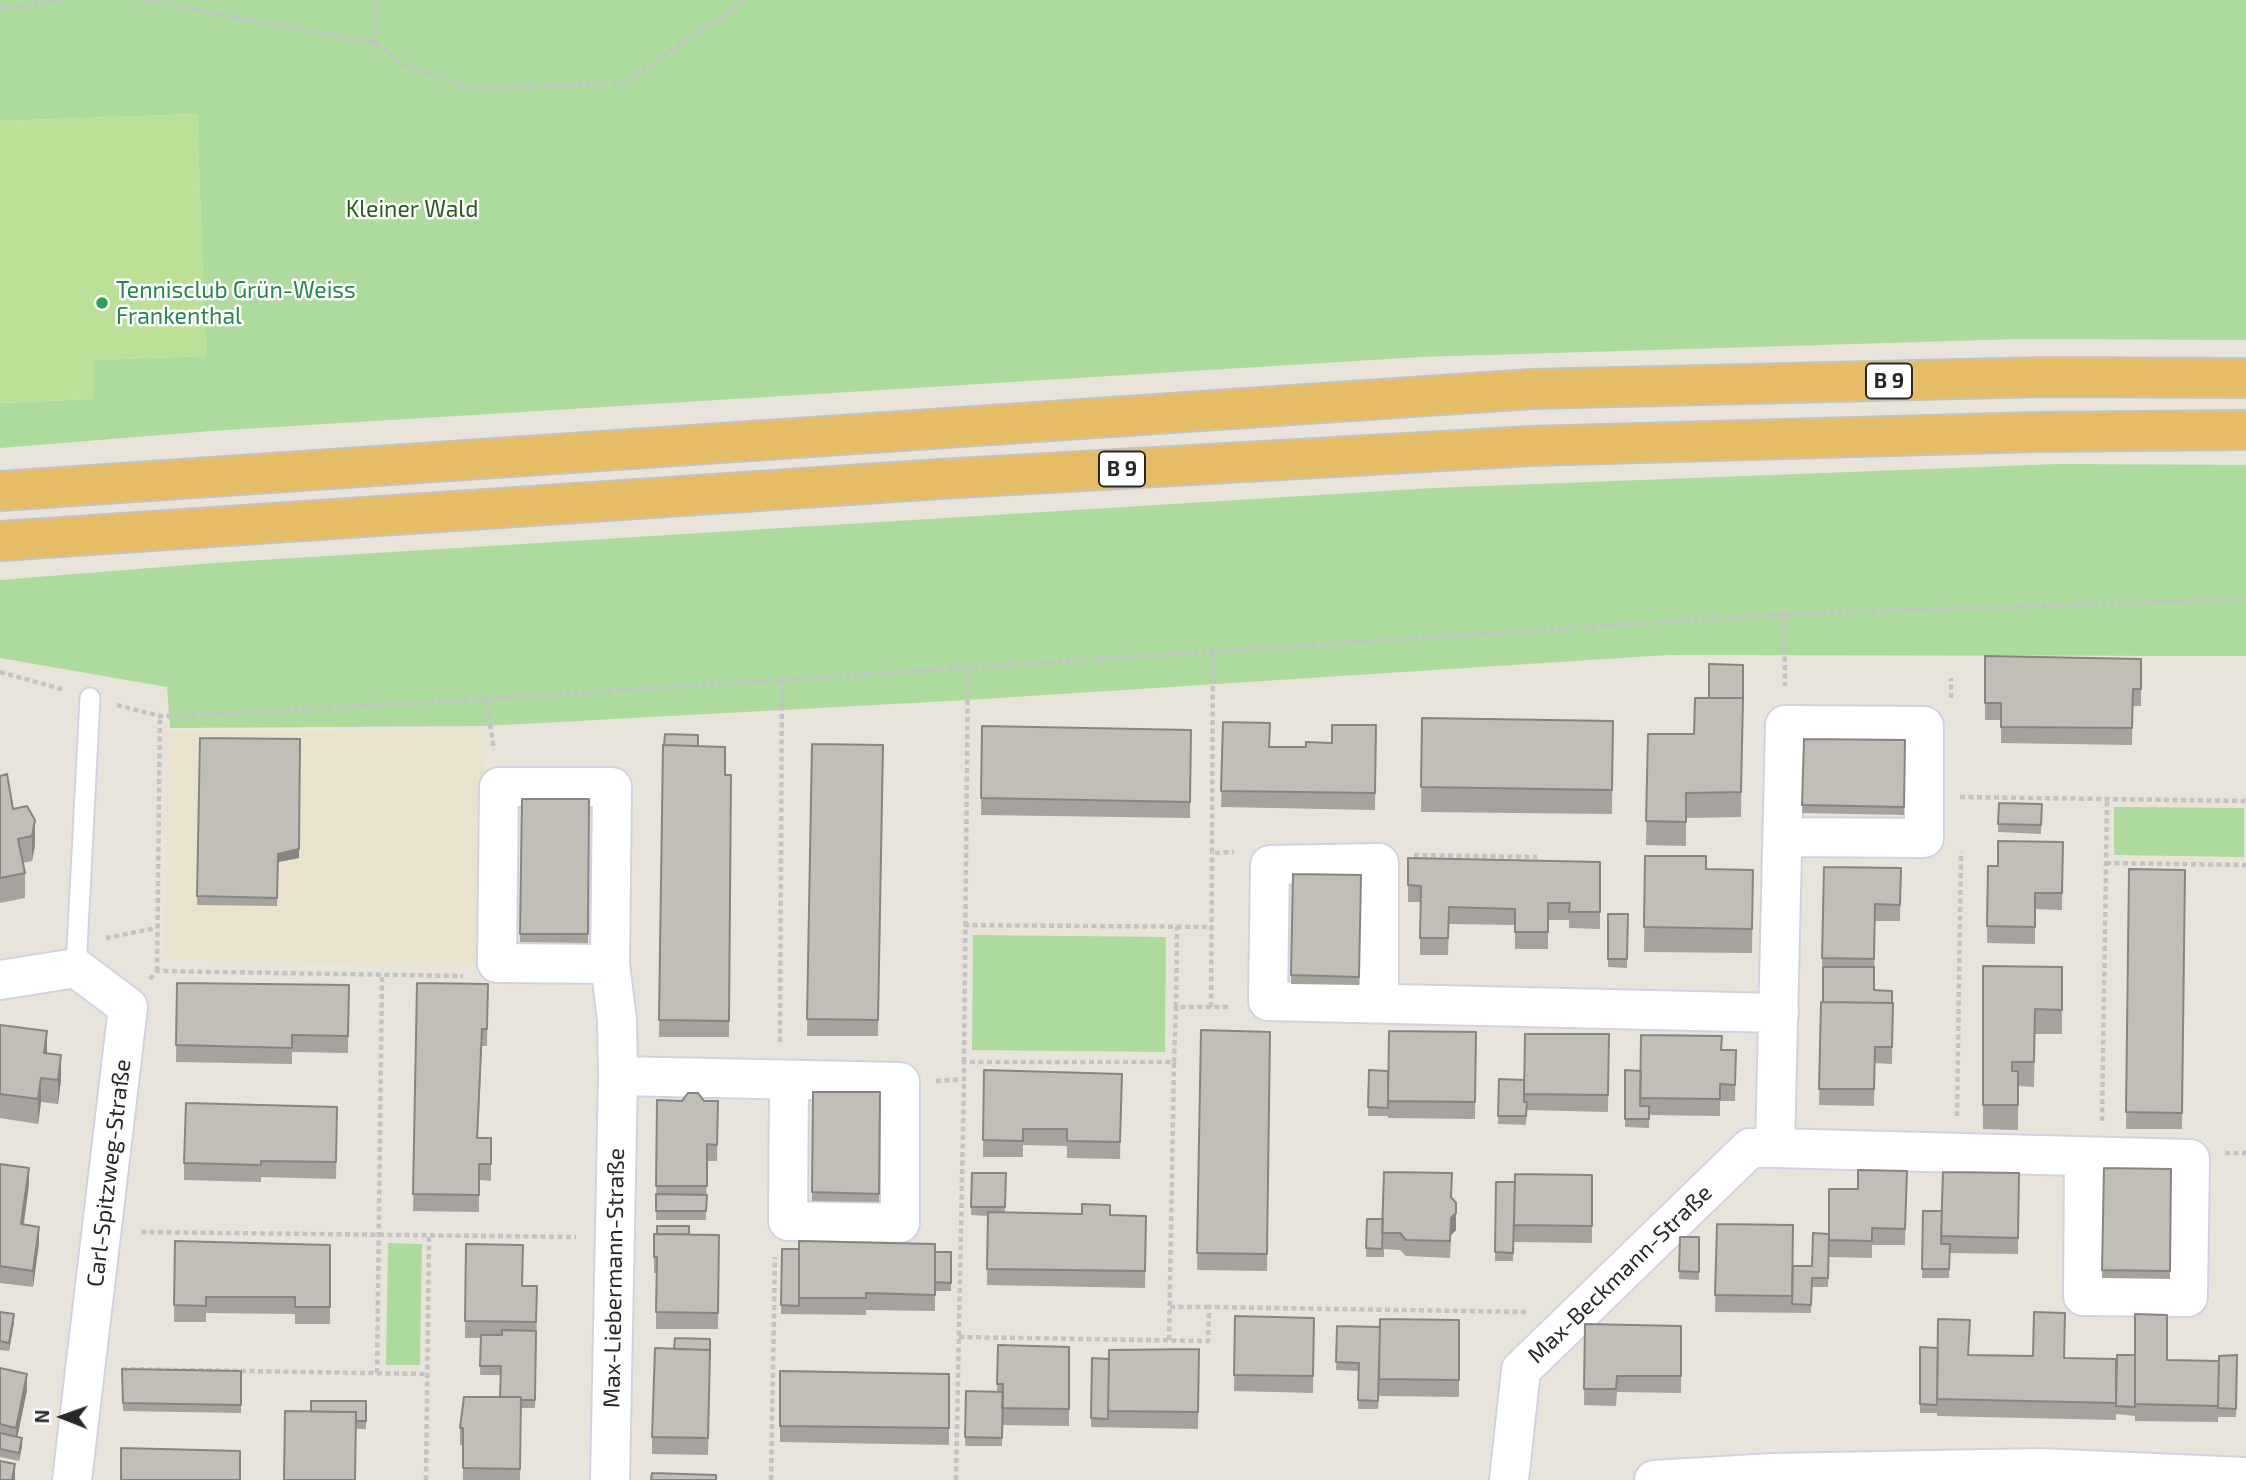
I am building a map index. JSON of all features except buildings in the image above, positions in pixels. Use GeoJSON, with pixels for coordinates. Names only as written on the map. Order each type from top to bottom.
{"type":"FeatureCollection","features":[{"type":"Feature","properties":{"kind":"highway","name":"B 9"},"geometry":{"type":"LineString","coordinates":[[0,491],[1532,389],[2046,377],[2246,378]]}},
{"type":"Feature","properties":{"kind":"highway","name":"B 9"},"geometry":{"type":"LineString","coordinates":[[0,541],[912,481],[1532,446],[2036,432],[2246,430]]}},
{"type":"Feature","properties":{"kind":"street"},"geometry":{"type":"LineString","coordinates":[[1775,1148],[1785,725],[1924,726],[1924,838],[1784,837]]}},
{"type":"Feature","properties":{"kind":"street"},"geometry":{"type":"LineString","coordinates":[[499,787],[497,963],[610,964]]}},
{"type":"Feature","properties":{"kind":"street","name":"Max-Liebermann-Straße"},"geometry":{"type":"LineString","coordinates":[[499,787],[612,787],[610,964],[617,1020],[618,1076],[610,1480]]}},
{"type":"Feature","properties":{"kind":"street"},"geometry":{"type":"LineString","coordinates":[[1379,1002],[1379,863],[1270,865],[1268,1001],[1779,1013]]}},
{"type":"Feature","properties":{"kind":"street"},"geometry":{"type":"LineString","coordinates":[[0,980],[76,968],[128,1007]]}},
{"type":"Feature","properties":{"kind":"street","name":"Carl-Spitzweg-Straße"},"geometry":{"type":"LineString","coordinates":[[72,1480],[128,1007]]}},
{"type":"Feature","properties":{"kind":"street"},"geometry":{"type":"LineString","coordinates":[[618,1076],[900,1082],[900,1223],[788,1221],[784,1081]]}},
{"type":"Feature","properties":{"kind":"street","name":"Max-Beckmann-Straße"},"geometry":{"type":"LineString","coordinates":[[1509,1480],[1521,1370],[1750,1148],[2093,1156]]}},
{"type":"Feature","properties":{"kind":"street"},"geometry":{"type":"LineString","coordinates":[[1654,1480],[1773,1473],[2039,1468],[2246,1477]]}},
{"type":"Feature","properties":{"kind":"lane"},"geometry":{"type":"LineString","coordinates":[[76,968],[90,698]]}},
{"type":"Feature","properties":{"kind":"path"},"geometry":{"type":"LineString","coordinates":[[0,9],[66,0]]}},
{"type":"Feature","properties":{"kind":"path"},"geometry":{"type":"LineString","coordinates":[[142,0],[375,43],[405,65],[471,88],[624,83],[746,0]]}},
{"type":"Feature","properties":{"kind":"path"},"geometry":{"type":"LineString","coordinates":[[375,43],[376,0]]}},
{"type":"Feature","properties":{"kind":"path"},"geometry":{"type":"LineString","coordinates":[[128,1007],[157,971],[160,716],[486,699],[1784,614],[2246,600]]}},
{"type":"Feature","properties":{"kind":"path"},"geometry":{"type":"LineString","coordinates":[[1784,614],[1785,725]]}},
{"type":"Feature","properties":{"kind":"path"},"geometry":{"type":"LineString","coordinates":[[1211,1007],[1213,652]]}},
{"type":"Feature","properties":{"kind":"path"},"geometry":{"type":"LineString","coordinates":[[956,1480],[968,667]]}},
{"type":"Feature","properties":{"kind":"path"},"geometry":{"type":"LineString","coordinates":[[782,679],[784,1081]]}},
{"type":"Feature","properties":{"kind":"path"},"geometry":{"type":"LineString","coordinates":[[486,699],[499,787]]}},
{"type":"Feature","properties":{"kind":"path"},"geometry":{"type":"LineString","coordinates":[[1949,797],[2246,801]]}},
{"type":"Feature","properties":{"kind":"path"},"geometry":{"type":"LineString","coordinates":[[1961,810],[1962,797]]}},
{"type":"Feature","properties":{"kind":"path"},"geometry":{"type":"LineString","coordinates":[[2093,1156],[2107,799]]}},
{"type":"Feature","properties":{"kind":"path"},"geometry":{"type":"LineString","coordinates":[[1956,1152],[1961,849]]}},
{"type":"Feature","properties":{"kind":"path"},"geometry":{"type":"LineString","coordinates":[[1212,853],[1251,852],[1270,865]]}},
{"type":"Feature","properties":{"kind":"path"},"geometry":{"type":"LineString","coordinates":[[1379,863],[1403,855],[1537,857]]}},
{"type":"Feature","properties":{"kind":"path"},"geometry":{"type":"LineString","coordinates":[[2106,863],[2246,865]]}},
{"type":"Feature","properties":{"kind":"path"},"geometry":{"type":"LineString","coordinates":[[964,925],[1212,927]]}},
{"type":"Feature","properties":{"kind":"path"},"geometry":{"type":"LineString","coordinates":[[1169,1340],[1177,927]]}},
{"type":"Feature","properties":{"kind":"path"},"geometry":{"type":"LineString","coordinates":[[76,968],[104,938],[156,928]]}},
{"type":"Feature","properties":{"kind":"path"},"geometry":{"type":"LineString","coordinates":[[157,971],[473,976],[497,963]]}},
{"type":"Feature","properties":{"kind":"path"},"geometry":{"type":"LineString","coordinates":[[377,1373],[382,975]]}},
{"type":"Feature","properties":{"kind":"path"},"geometry":{"type":"LineString","coordinates":[[1176,1007],[1247,1007],[1268,1001]]}},
{"type":"Feature","properties":{"kind":"path"},"geometry":{"type":"LineString","coordinates":[[964,1062],[1174,1062]]}},
{"type":"Feature","properties":{"kind":"path"},"geometry":{"type":"LineString","coordinates":[[900,1082],[964,1079]]}},
{"type":"Feature","properties":{"kind":"path"},"geometry":{"type":"LineString","coordinates":[[771,1480],[775,1231],[788,1221]]}},
{"type":"Feature","properties":{"kind":"path"},"geometry":{"type":"LineString","coordinates":[[101,1232],[614,1238]]}},
{"type":"Feature","properties":{"kind":"path"},"geometry":{"type":"LineString","coordinates":[[426,1480],[429,1236]]}},
{"type":"Feature","properties":{"kind":"path"},"geometry":{"type":"LineString","coordinates":[[1170,1307],[1534,1312],[1559,1332]]}},
{"type":"Feature","properties":{"kind":"path"},"geometry":{"type":"LineString","coordinates":[[959,1337],[1208,1341],[1209,1307]]}},
{"type":"Feature","properties":{"kind":"path"},"geometry":{"type":"LineString","coordinates":[[86,1368],[427,1374]]}},
{"type":"Feature","properties":{"kind":"shaded area"},"geometry":{"type":"Polygon","coordinates":[[[486,731],[484,959],[465,968],[165,959],[168,732],[486,731]]]}},
{"type":"Feature","properties":{"kind":"green space","name":"Kleiner Wald"},"geometry":{"type":"Polygon","coordinates":[[[0,0],[2246,0],[2246,340],[2020,339],[1421,357],[211,431],[0,448],[0,403],[94,399],[94,360],[206,356],[197,114],[0,121],[0,0]]]}},
{"type":"Feature","properties":{"kind":"green space","name":"Tennisclub Grün-Weiss Frankenthal"},"geometry":{"type":"Polygon","coordinates":[[[197,114],[206,356],[94,360],[94,399],[0,403],[0,121],[197,114]]]}},
{"type":"Feature","properties":{"kind":"green space"},"geometry":{"type":"Polygon","coordinates":[[[2058,464],[2246,465],[2246,656],[1668,655],[968,700],[484,726],[170,728],[167,687],[0,658],[0,580],[213,563],[1433,488],[2058,464]]]}},
{"type":"Feature","properties":{"kind":"green space"},"geometry":{"type":"Polygon","coordinates":[[[2114,807],[2244,808],[2244,857],[2114,855],[2114,807]]]}},
{"type":"Feature","properties":{"kind":"green space"},"geometry":{"type":"Polygon","coordinates":[[[973,935],[1166,937],[1165,1052],[972,1050],[973,935]]]}},
{"type":"Feature","properties":{"kind":"green space"},"geometry":{"type":"Polygon","coordinates":[[[388,1243],[422,1244],[420,1365],[386,1365],[388,1243]]]}},
{"type":"Feature","properties":{"kind":"place","name":"Tennisclub Grün-Weiss Frankenthal"},"geometry":{"type":"Point","coordinates":[102,303]}}]}
